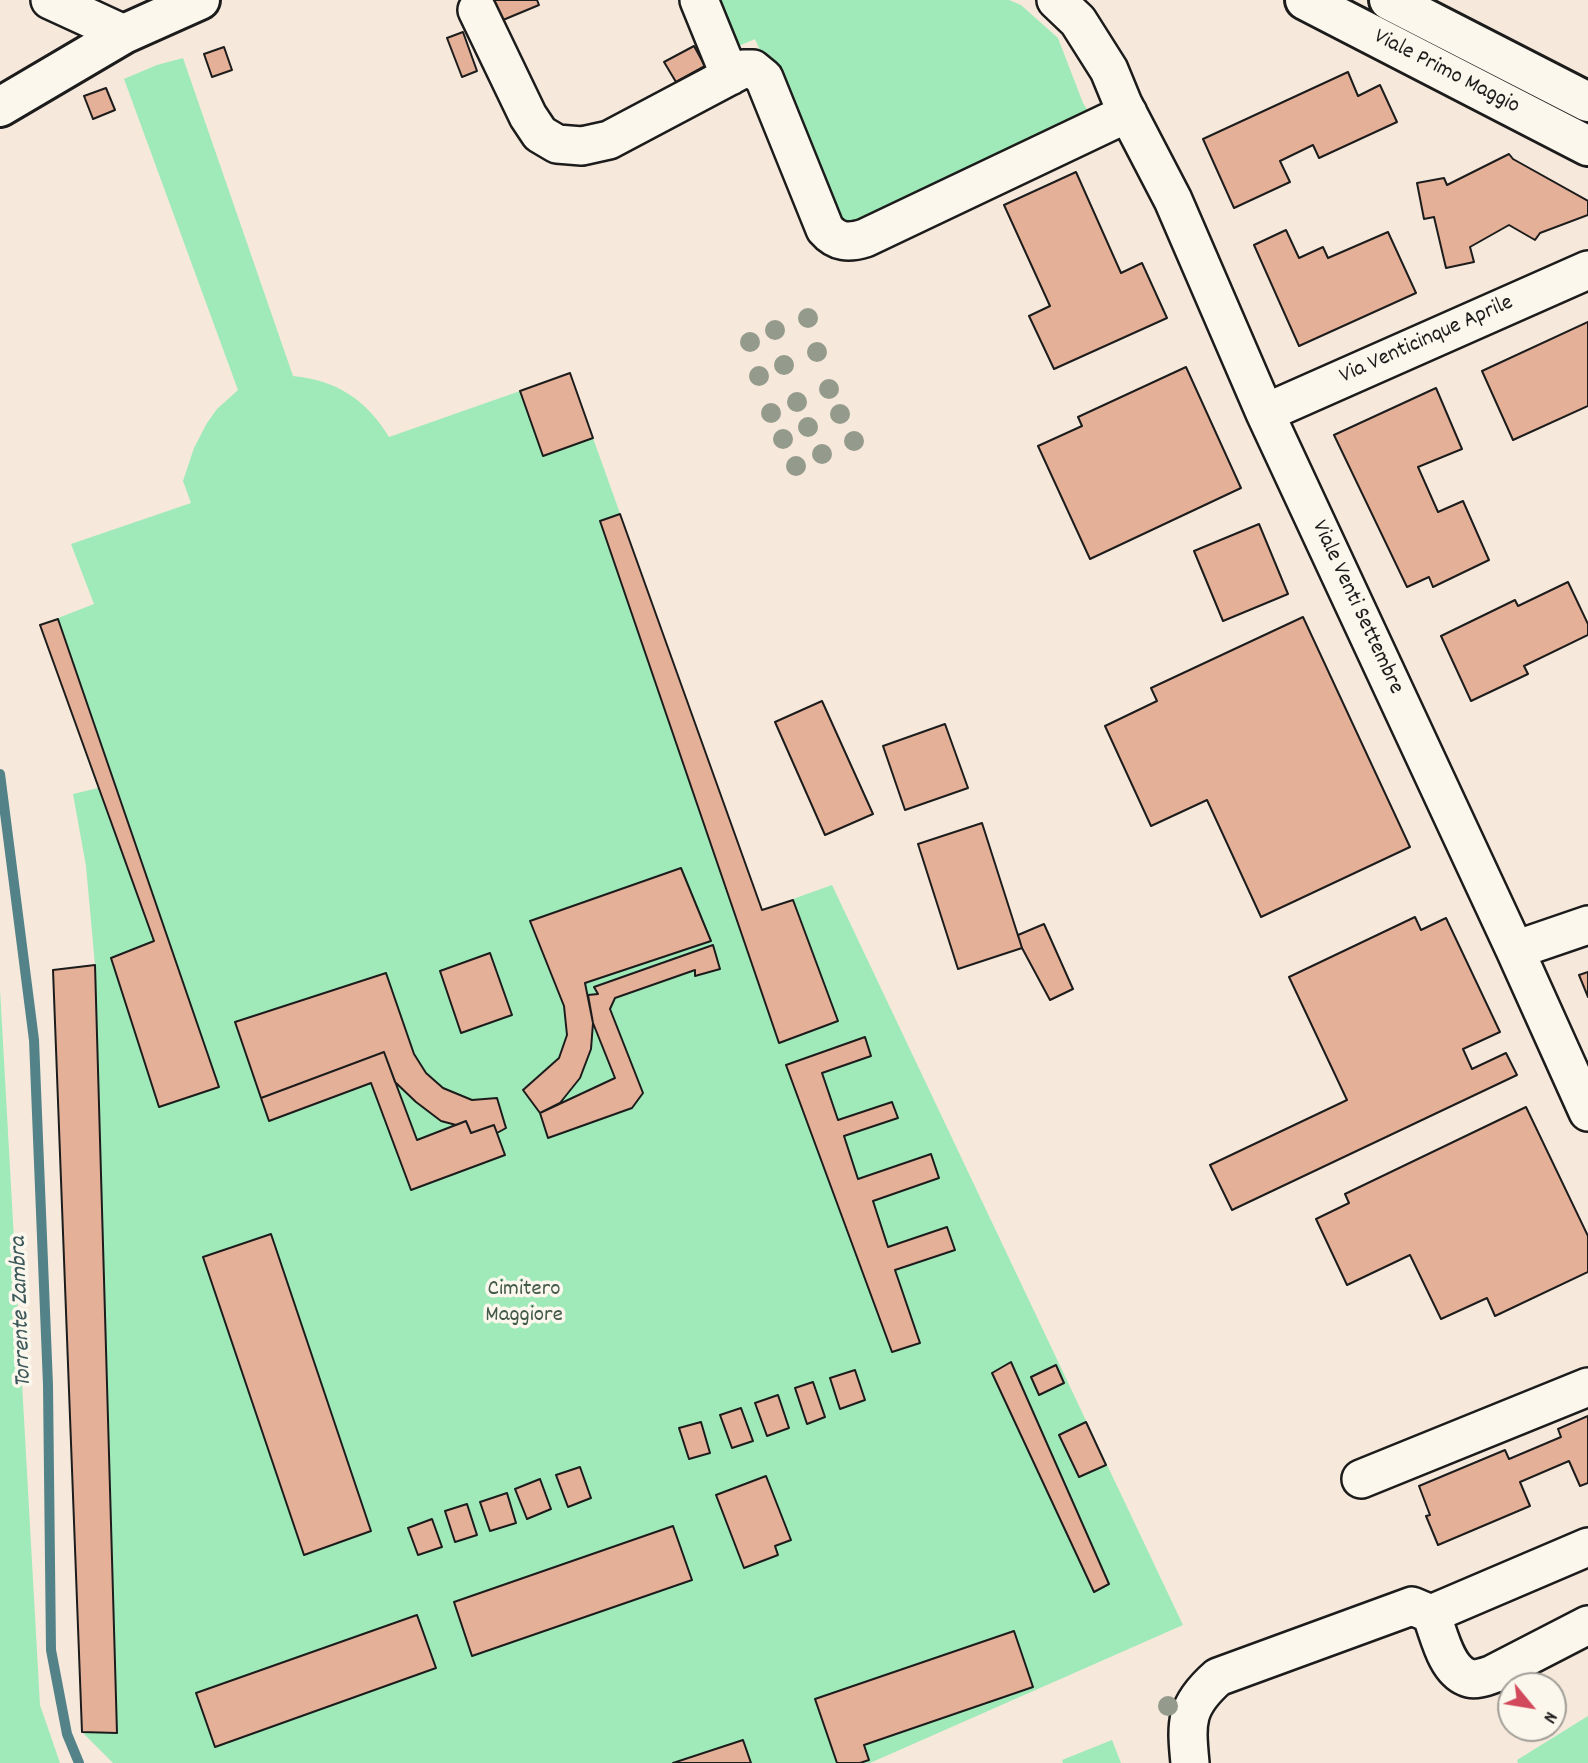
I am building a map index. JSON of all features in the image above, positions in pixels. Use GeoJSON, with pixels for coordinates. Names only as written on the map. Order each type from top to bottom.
{"type":"FeatureCollection","features":[{"type":"Feature","properties":{"kind":"main road"},"geometry":{"type":"LineString","coordinates":[[0,107],[124,34],[200,0]]}},
{"type":"Feature","properties":{"kind":"main road","name":"Viale Primo Maggio"},"geometry":{"type":"LineString","coordinates":[[1305,0],[1588,146]]}},
{"type":"Feature","properties":{"kind":"main road","name":"Viale Primo Maggio"},"geometry":{"type":"LineString","coordinates":[[1389,0],[1588,102]]}},
{"type":"Feature","properties":{"kind":"street"},"geometry":{"type":"LineString","coordinates":[[50,0],[124,34]]}},
{"type":"Feature","properties":{"kind":"street"},"geometry":{"type":"LineString","coordinates":[[699,0],[730,76]]}},
{"type":"Feature","properties":{"kind":"street","name":"Viale Venti Settembre"},"geometry":{"type":"LineString","coordinates":[[1056,0],[1078,20],[1109,70],[1125,109],[1172,201],[1265,413],[1516,950],[1588,1112]]}},
{"type":"Feature","properties":{"kind":"street"},"geometry":{"type":"LineString","coordinates":[[477,10],[535,128],[557,144],[582,146],[609,140],[730,76],[748,68],[753,69],[764,78],[821,220],[830,234],[845,242],[865,238],[1125,109]]}},
{"type":"Feature","properties":{"kind":"street","name":"Via Venticinque Aprile"},"geometry":{"type":"LineString","coordinates":[[1265,413],[1588,270]]}},
{"type":"Feature","properties":{"kind":"street"},"geometry":{"type":"LineString","coordinates":[[1516,950],[1588,925]]}},
{"type":"Feature","properties":{"kind":"street"},"geometry":{"type":"LineString","coordinates":[[1361,1479],[1588,1388]]}},
{"type":"Feature","properties":{"kind":"street"},"geometry":{"type":"LineString","coordinates":[[1190,1763],[1187,1727],[1194,1702],[1218,1677],[1412,1606],[1432,1614],[1588,1547]]}},
{"type":"Feature","properties":{"kind":"street"},"geometry":{"type":"LineString","coordinates":[[1432,1614],[1449,1659],[1456,1670],[1467,1678],[1493,1674],[1588,1625]]}},
{"type":"Feature","properties":{"kind":"green space"},"geometry":{"type":"Polygon","coordinates":[[[715,0],[1009,0],[1021,5],[1058,38],[1083,103],[1092,117],[849,225],[833,218],[755,39],[734,48],[715,0]]]}},
{"type":"Feature","properties":{"kind":"green space","name":"Cimitero Maggiore"},"geometry":{"type":"Polygon","coordinates":[[[183,58],[293,376],[323,382],[349,394],[371,412],[389,437],[520,391],[593,438],[762,910],[832,885],[1183,1625],[870,1763],[113,1763],[82,1732],[53,970],[95,965],[86,866],[73,794],[98,788],[40,625],[94,604],[71,544],[191,503],[183,481],[194,448],[217,409],[238,390],[124,79],[157,65],[183,58]]]}},
{"type":"Feature","properties":{"kind":"green space"},"geometry":{"type":"Polygon","coordinates":[[[0,989],[40,1705],[60,1763],[0,1763],[0,989]]]}},
{"type":"Feature","properties":{"kind":"green space"},"geometry":{"type":"Polygon","coordinates":[[[1588,1716],[1588,1763],[1518,1763],[1517,1760],[1546,1742],[1567,1742],[1567,1729],[1588,1716]]]}},
{"type":"Feature","properties":{"kind":"green space"},"geometry":{"type":"Polygon","coordinates":[[[1112,1740],[1121,1763],[1063,1763],[1062,1760],[1112,1740]]]}},
{"type":"Feature","properties":{"kind":"building"},"geometry":{"type":"Polygon","coordinates":[[[494,0],[537,0],[539,5],[503,20],[494,0]]]}},
{"type":"Feature","properties":{"kind":"building"},"geometry":{"type":"Polygon","coordinates":[[[463,32],[477,71],[462,77],[447,38],[463,32]]]}},
{"type":"Feature","properties":{"kind":"building"},"geometry":{"type":"Polygon","coordinates":[[[694,46],[705,66],[676,82],[664,62],[694,46]]]}},
{"type":"Feature","properties":{"kind":"building"},"geometry":{"type":"Polygon","coordinates":[[[224,47],[232,70],[212,77],[204,54],[224,47]]]}},
{"type":"Feature","properties":{"kind":"building"},"geometry":{"type":"Polygon","coordinates":[[[1348,72],[1358,96],[1380,85],[1397,122],[1319,158],[1313,145],[1280,161],[1290,182],[1234,208],[1203,139],[1348,72]]]}},
{"type":"Feature","properties":{"kind":"building"},"geometry":{"type":"Polygon","coordinates":[[[106,88],[115,110],[93,119],[84,96],[106,88]]]}},
{"type":"Feature","properties":{"kind":"building"},"geometry":{"type":"Polygon","coordinates":[[[1509,154],[1513,159],[1588,201],[1588,215],[1540,233],[1535,240],[1509,225],[1470,247],[1474,262],[1446,268],[1434,217],[1424,219],[1417,183],[1444,178],[1447,185],[1509,154]]]}},
{"type":"Feature","properties":{"kind":"building"},"geometry":{"type":"Polygon","coordinates":[[[1076,172],[1121,273],[1142,263],[1167,318],[1054,369],[1029,316],[1050,306],[1004,205],[1076,172]]]}},
{"type":"Feature","properties":{"kind":"building"},"geometry":{"type":"Polygon","coordinates":[[[1286,230],[1299,258],[1323,247],[1328,258],[1388,232],[1416,293],[1299,346],[1254,245],[1286,230]]]}},
{"type":"Feature","properties":{"kind":"building"},"geometry":{"type":"Polygon","coordinates":[[[1588,322],[1588,406],[1513,440],[1482,371],[1588,322]]]}},
{"type":"Feature","properties":{"kind":"building"},"geometry":{"type":"Polygon","coordinates":[[[1186,367],[1241,488],[1090,559],[1038,446],[1082,426],[1078,417],[1186,367]]]}},
{"type":"Feature","properties":{"kind":"building"},"geometry":{"type":"Polygon","coordinates":[[[570,373],[593,438],[543,456],[520,391],[570,373]]]}},
{"type":"Feature","properties":{"kind":"building"},"geometry":{"type":"Polygon","coordinates":[[[1436,388],[1462,449],[1418,467],[1438,512],[1463,501],[1489,560],[1433,587],[1429,577],[1407,587],[1334,435],[1436,388]]]}},
{"type":"Feature","properties":{"kind":"building"},"geometry":{"type":"Polygon","coordinates":[[[620,514],[762,910],[793,900],[838,1021],[779,1043],[600,521],[620,514]]]}},
{"type":"Feature","properties":{"kind":"building"},"geometry":{"type":"Polygon","coordinates":[[[1259,524],[1288,594],[1223,621],[1194,551],[1259,524]]]}},
{"type":"Feature","properties":{"kind":"building"},"geometry":{"type":"Polygon","coordinates":[[[1568,582],[1588,624],[1588,635],[1524,666],[1528,674],[1471,701],[1441,636],[1515,600],[1518,606],[1568,582]]]}},
{"type":"Feature","properties":{"kind":"building"},"geometry":{"type":"Polygon","coordinates":[[[1303,617],[1410,847],[1261,917],[1207,800],[1151,826],[1105,726],[1157,701],[1151,688],[1303,617]]]}},
{"type":"Feature","properties":{"kind":"building"},"geometry":{"type":"Polygon","coordinates":[[[58,619],[219,1087],[159,1107],[111,958],[154,941],[40,625],[58,619]]]}},
{"type":"Feature","properties":{"kind":"building"},"geometry":{"type":"Polygon","coordinates":[[[822,701],[873,814],[825,835],[775,722],[822,701]]]}},
{"type":"Feature","properties":{"kind":"building"},"geometry":{"type":"Polygon","coordinates":[[[945,724],[968,788],[905,810],[883,746],[945,724]]]}},
{"type":"Feature","properties":{"kind":"building"},"geometry":{"type":"Polygon","coordinates":[[[982,823],[1022,948],[958,969],[918,844],[982,823]]]}},
{"type":"Feature","properties":{"kind":"building"},"geometry":{"type":"Polygon","coordinates":[[[681,868],[711,941],[585,983],[593,1023],[591,1049],[580,1078],[560,1103],[540,1113],[523,1090],[559,1058],[567,1035],[564,1006],[530,921],[681,868]]]}},
{"type":"Feature","properties":{"kind":"building"},"geometry":{"type":"Polygon","coordinates":[[[1415,917],[1421,930],[1446,918],[1500,1032],[1463,1049],[1472,1069],[1506,1053],[1517,1075],[1232,1210],[1210,1165],[1347,1100],[1289,977],[1415,917]]]}},
{"type":"Feature","properties":{"kind":"building"},"geometry":{"type":"Polygon","coordinates":[[[1044,924],[1073,989],[1050,1000],[1022,948],[1018,935],[1044,924]]]}},
{"type":"Feature","properties":{"kind":"building"},"geometry":{"type":"Polygon","coordinates":[[[713,945],[720,969],[695,976],[695,970],[615,998],[610,1009],[643,1093],[632,1108],[548,1138],[540,1113],[615,1078],[593,1023],[588,995],[598,994],[594,987],[713,945]]]}},
{"type":"Feature","properties":{"kind":"building"},"geometry":{"type":"Polygon","coordinates":[[[490,953],[512,1015],[461,1033],[440,971],[490,953]]]}},
{"type":"Feature","properties":{"kind":"building"},"geometry":{"type":"Polygon","coordinates":[[[95,965],[117,1733],[82,1732],[53,970],[95,965]]]}},
{"type":"Feature","properties":{"kind":"building"},"geometry":{"type":"Polygon","coordinates":[[[1588,972],[1588,997],[1579,975],[1588,972]]]}},
{"type":"Feature","properties":{"kind":"building"},"geometry":{"type":"Polygon","coordinates":[[[386,973],[414,1054],[426,1073],[443,1088],[472,1100],[497,1098],[506,1128],[497,1133],[494,1125],[471,1133],[466,1121],[456,1125],[441,1121],[395,1082],[384,1052],[261,1098],[235,1022],[386,973]]]}},
{"type":"Feature","properties":{"kind":"building"},"geometry":{"type":"Polygon","coordinates":[[[865,1037],[871,1056],[822,1073],[838,1120],[892,1102],[898,1118],[844,1136],[858,1179],[931,1154],[939,1178],[873,1201],[888,1247],[947,1227],[955,1250],[895,1270],[920,1343],[892,1352],[786,1065],[865,1037]]]}},
{"type":"Feature","properties":{"kind":"building"},"geometry":{"type":"Polygon","coordinates":[[[384,1052],[417,1140],[466,1121],[471,1133],[494,1125],[505,1155],[411,1190],[371,1083],[269,1121],[261,1098],[384,1052]]]}},
{"type":"Feature","properties":{"kind":"building"},"geometry":{"type":"Polygon","coordinates":[[[1526,1107],[1588,1236],[1588,1272],[1495,1316],[1487,1298],[1441,1319],[1410,1255],[1347,1285],[1316,1219],[1349,1203],[1345,1194],[1526,1107]]]}},
{"type":"Feature","properties":{"kind":"building"},"geometry":{"type":"Polygon","coordinates":[[[271,1234],[371,1531],[304,1555],[203,1257],[271,1234]]]}},
{"type":"Feature","properties":{"kind":"building"},"geometry":{"type":"Polygon","coordinates":[[[1011,1362],[1109,1584],[1094,1592],[992,1373],[1011,1362]]]}},
{"type":"Feature","properties":{"kind":"building"},"geometry":{"type":"Polygon","coordinates":[[[1056,1365],[1064,1383],[1039,1395],[1031,1377],[1056,1365]]]}},
{"type":"Feature","properties":{"kind":"building"},"geometry":{"type":"Polygon","coordinates":[[[855,1370],[865,1400],[840,1409],[830,1378],[855,1370]]]}},
{"type":"Feature","properties":{"kind":"building"},"geometry":{"type":"Polygon","coordinates":[[[813,1382],[825,1417],[807,1424],[795,1388],[813,1382]]]}},
{"type":"Feature","properties":{"kind":"building"},"geometry":{"type":"Polygon","coordinates":[[[778,1395],[789,1428],[767,1436],[755,1403],[778,1395]]]}},
{"type":"Feature","properties":{"kind":"building"},"geometry":{"type":"Polygon","coordinates":[[[741,1408],[753,1441],[732,1448],[720,1415],[741,1408]]]}},
{"type":"Feature","properties":{"kind":"building"},"geometry":{"type":"Polygon","coordinates":[[[1588,1416],[1588,1483],[1580,1486],[1569,1461],[1520,1482],[1530,1506],[1438,1545],[1426,1516],[1430,1515],[1419,1486],[1505,1450],[1509,1459],[1561,1437],[1558,1429],[1588,1416]]]}},
{"type":"Feature","properties":{"kind":"building"},"geometry":{"type":"Polygon","coordinates":[[[701,1422],[710,1453],[689,1459],[679,1428],[701,1422]]]}},
{"type":"Feature","properties":{"kind":"building"},"geometry":{"type":"Polygon","coordinates":[[[1086,1422],[1106,1465],[1079,1477],[1059,1435],[1086,1422]]]}},
{"type":"Feature","properties":{"kind":"building"},"geometry":{"type":"Polygon","coordinates":[[[580,1467],[591,1498],[568,1507],[556,1475],[580,1467]]]}},
{"type":"Feature","properties":{"kind":"building"},"geometry":{"type":"Polygon","coordinates":[[[766,1476],[791,1540],[775,1546],[778,1555],[744,1568],[716,1495],[766,1476]]]}},
{"type":"Feature","properties":{"kind":"building"},"geometry":{"type":"Polygon","coordinates":[[[540,1479],[551,1509],[527,1519],[515,1489],[540,1479]]]}},
{"type":"Feature","properties":{"kind":"building"},"geometry":{"type":"Polygon","coordinates":[[[507,1493],[516,1523],[490,1531],[480,1502],[507,1493]]]}},
{"type":"Feature","properties":{"kind":"building"},"geometry":{"type":"Polygon","coordinates":[[[467,1504],[477,1535],[455,1542],[445,1511],[467,1504]]]}},
{"type":"Feature","properties":{"kind":"building"},"geometry":{"type":"Polygon","coordinates":[[[432,1519],[442,1547],[418,1555],[408,1528],[432,1519]]]}},
{"type":"Feature","properties":{"kind":"building"},"geometry":{"type":"Polygon","coordinates":[[[673,1526],[692,1580],[472,1656],[454,1602],[673,1526]]]}},
{"type":"Feature","properties":{"kind":"building"},"geometry":{"type":"Polygon","coordinates":[[[417,1615],[436,1668],[215,1747],[196,1693],[417,1615]]]}},
{"type":"Feature","properties":{"kind":"building"},"geometry":{"type":"Polygon","coordinates":[[[1014,1631],[1033,1687],[864,1745],[869,1760],[860,1763],[837,1763],[815,1699],[1014,1631]]]}},
{"type":"Feature","properties":{"kind":"building"},"geometry":{"type":"Polygon","coordinates":[[[743,1740],[751,1763],[673,1763],[743,1740]]]}},
{"type":"Feature","properties":{"kind":"waterway","name":"Torrente Zambra"},"geometry":{"type":"LineString","coordinates":[[0,774],[34,1040],[48,1385],[51,1650],[67,1734],[79,1763]]}}]}
